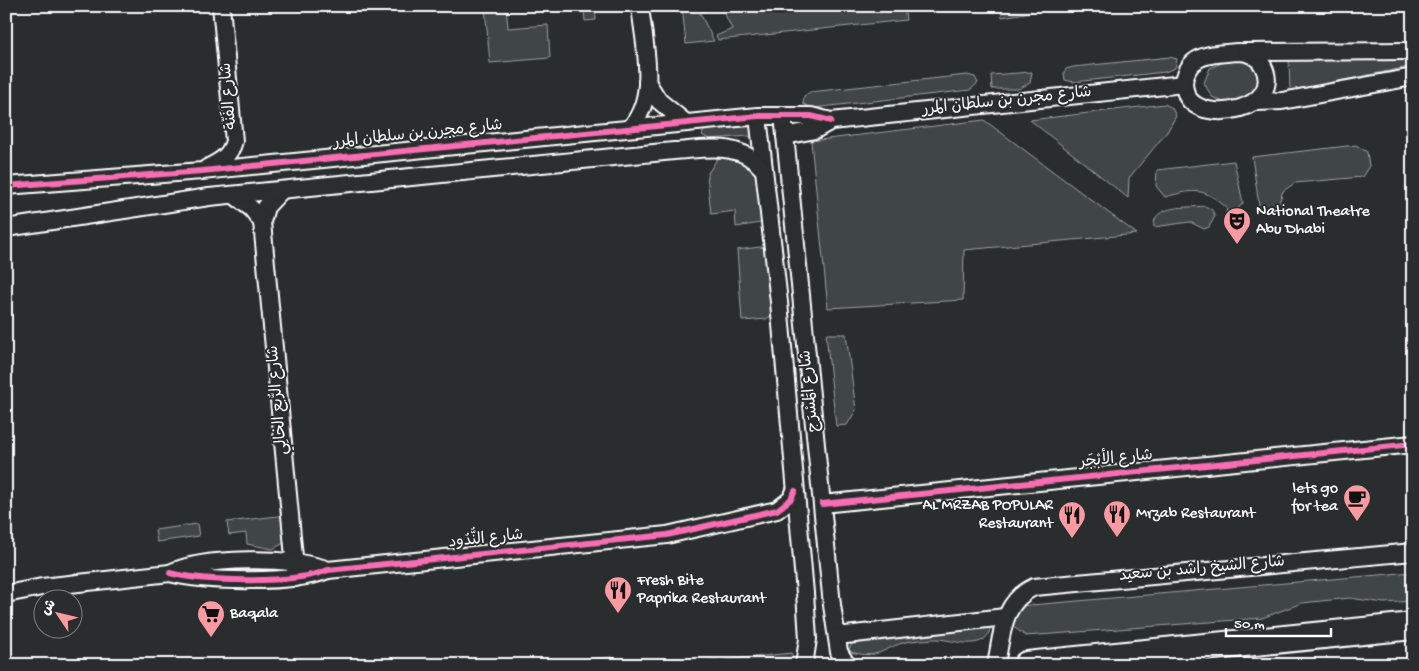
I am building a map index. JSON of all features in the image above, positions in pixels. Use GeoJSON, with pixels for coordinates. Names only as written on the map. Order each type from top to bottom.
{"type":"FeatureCollection","features":[{"type":"Feature","properties":{"kind":"main road"},"geometry":{"type":"LineString","coordinates":[[1027,665],[1413,626]]}},
{"type":"Feature","properties":{"kind":"street","name":"شارع الفَنّة"},"geometry":{"type":"LineString","coordinates":[[202,170],[224,159],[234,141],[221,6]]}},
{"type":"Feature","properties":{"kind":"street"},"geometry":{"type":"LineString","coordinates":[[630,128],[642,112],[646,102],[647,82],[640,6]]}},
{"type":"Feature","properties":{"kind":"street"},"geometry":{"type":"LineString","coordinates":[[1245,52],[1261,63],[1266,76],[1265,89],[1256,102],[1247,107],[1213,111],[1204,110],[1191,102],[1184,84],[1187,70],[1197,59],[1204,56],[1245,52],[1413,50]]}},
{"type":"Feature","properties":{"kind":"street"},"geometry":{"type":"LineString","coordinates":[[1256,102],[1282,101],[1413,77]]}},
{"type":"Feature","properties":{"kind":"street"},"geometry":{"type":"LineString","coordinates":[[647,82],[659,101],[680,123],[674,150]]}},
{"type":"Feature","properties":{"kind":"street","name":"شارع مجرن بن سلطان المرر"},"geometry":{"type":"LineString","coordinates":[[785,136],[815,130],[831,122],[1033,98],[1184,84]]}},
{"type":"Feature","properties":{"kind":"street","name":"شارع المَسْرَج"},"geometry":{"type":"LineString","coordinates":[[782,115],[830,591],[839,652],[847,665]]}},
{"type":"Feature","properties":{"kind":"street","name":"شارع مجرن بن سلطان المرر"},"geometry":{"type":"LineString","coordinates":[[8,186],[202,170],[758,116],[811,116],[831,122]]}},
{"type":"Feature","properties":{"kind":"street","name":"شارع المَسْرَج"},"geometry":{"type":"LineString","coordinates":[[758,116],[774,260],[805,593],[808,639],[804,665]]}},
{"type":"Feature","properties":{"kind":"street"},"geometry":{"type":"LineString","coordinates":[[9,225],[234,196],[674,150],[719,148],[736,150],[751,157],[763,169]]}},
{"type":"Feature","properties":{"kind":"street"},"geometry":{"type":"LineString","coordinates":[[262,222],[266,208],[281,191]]}},
{"type":"Feature","properties":{"kind":"street"},"geometry":{"type":"LineString","coordinates":[[234,196],[252,209],[262,222]]}},
{"type":"Feature","properties":{"kind":"street","name":"شارع الرُّبع الخالِي"},"geometry":{"type":"LineString","coordinates":[[262,222],[295,570]]}},
{"type":"Feature","properties":{"kind":"street"},"geometry":{"type":"LineString","coordinates":[[774,260],[778,264],[789,267],[798,260]]}},
{"type":"Feature","properties":{"kind":"street","name":"شارع الأبْجَر"},"geometry":{"type":"LineString","coordinates":[[822,504],[1413,444]]}},
{"type":"Feature","properties":{"kind":"street","name":"شارع النُّدُود"},"geometry":{"type":"LineString","coordinates":[[6,594],[170,573],[203,579],[295,570],[328,570],[667,534],[694,530],[755,514],[768,513],[784,505],[795,491]]}},
{"type":"Feature","properties":{"kind":"street"},"geometry":{"type":"LineString","coordinates":[[768,513],[786,520],[799,532]]}},
{"type":"Feature","properties":{"kind":"street","name":"شارع الشيخ راشد بن سعيد"},"geometry":{"type":"LineString","coordinates":[[996,665],[1005,617],[1017,597],[1025,591],[1044,584],[1413,552]]}},
{"type":"Feature","properties":{"kind":"street"},"geometry":{"type":"LineString","coordinates":[[805,593],[830,591]]}},
{"type":"Feature","properties":{"kind":"street"},"geometry":{"type":"LineString","coordinates":[[837,636],[1005,617]]}},
{"type":"Feature","properties":{"kind":"shaded area"},"geometry":{"type":"Polygon","coordinates":[[[485,6],[506,6],[508,28],[548,25],[550,58],[490,63],[485,6]]]}},
{"type":"Feature","properties":{"kind":"shaded area"},"geometry":{"type":"Polygon","coordinates":[[[577,6],[595,6],[596,20],[585,21],[584,10],[577,10],[577,6]]]}},
{"type":"Feature","properties":{"kind":"shaded area"},"geometry":{"type":"Polygon","coordinates":[[[682,6],[715,6],[700,13],[714,41],[686,44],[682,6]]]}},
{"type":"Feature","properties":{"kind":"shaded area"},"geometry":{"type":"Polygon","coordinates":[[[721,6],[904,6],[906,20],[718,40],[716,36],[732,29],[721,6]]]}},
{"type":"Feature","properties":{"kind":"shaded area"},"geometry":{"type":"Polygon","coordinates":[[[1000,6],[1031,6],[1031,12],[1002,17],[1000,6]]]}},
{"type":"Feature","properties":{"kind":"shaded area"},"geometry":{"type":"Polygon","coordinates":[[[1170,57],[1177,59],[1175,68],[1165,72],[1074,82],[1065,80],[1064,73],[1066,69],[1073,67],[1170,57]]]}},
{"type":"Feature","properties":{"kind":"shaded area"},"geometry":{"type":"Polygon","coordinates":[[[1413,59],[1413,66],[1290,91],[1289,60],[1413,59]]]}},
{"type":"Feature","properties":{"kind":"shaded area"},"geometry":{"type":"Polygon","coordinates":[[[1245,60],[1260,66],[1266,77],[1252,100],[1224,102],[1212,97],[1204,83],[1210,68],[1222,63],[1245,60]]]}},
{"type":"Feature","properties":{"kind":"shaded area"},"geometry":{"type":"Polygon","coordinates":[[[1032,72],[1030,83],[1018,89],[992,89],[991,75],[1032,72]]]}},
{"type":"Feature","properties":{"kind":"shaded area"},"geometry":{"type":"Polygon","coordinates":[[[967,75],[975,77],[978,83],[970,90],[813,108],[803,104],[804,96],[810,92],[967,75]]]}},
{"type":"Feature","properties":{"kind":"shaded area"},"geometry":{"type":"Polygon","coordinates":[[[1165,104],[1172,108],[1176,116],[1167,132],[1129,178],[1128,198],[1030,120],[1165,104]]]}},
{"type":"Feature","properties":{"kind":"shaded area"},"geometry":{"type":"Polygon","coordinates":[[[984,120],[1137,234],[964,250],[963,300],[828,308],[811,141],[984,120]]]}},
{"type":"Feature","properties":{"kind":"shaded area"},"geometry":{"type":"Polygon","coordinates":[[[760,126],[753,139],[749,136],[709,139],[702,135],[704,130],[760,126]]]}},
{"type":"Feature","properties":{"kind":"shaded area"},"geometry":{"type":"Polygon","coordinates":[[[1356,145],[1367,152],[1369,166],[1362,177],[1295,183],[1283,191],[1276,212],[1260,212],[1252,157],[1356,145]]]}},
{"type":"Feature","properties":{"kind":"shaded area"},"geometry":{"type":"Polygon","coordinates":[[[738,151],[759,160],[766,222],[736,227],[735,211],[711,214],[707,175],[717,159],[738,151]]]}},
{"type":"Feature","properties":{"kind":"shaded area"},"geometry":{"type":"Polygon","coordinates":[[[1234,161],[1243,203],[1224,224],[1227,208],[1211,196],[1191,191],[1165,197],[1156,186],[1157,170],[1234,161]]]}},
{"type":"Feature","properties":{"kind":"shaded area"},"geometry":{"type":"Polygon","coordinates":[[[1205,206],[1212,210],[1215,216],[1209,227],[1204,229],[1190,222],[1154,227],[1155,220],[1159,214],[1165,211],[1181,207],[1205,206]]]}},
{"type":"Feature","properties":{"kind":"shaded area"},"geometry":{"type":"Polygon","coordinates":[[[760,247],[768,249],[776,313],[766,319],[742,321],[737,250],[760,247]]]}},
{"type":"Feature","properties":{"kind":"shaded area"},"geometry":{"type":"Polygon","coordinates":[[[826,334],[846,334],[856,410],[847,425],[836,426],[826,334]]]}},
{"type":"Feature","properties":{"kind":"shaded area"},"geometry":{"type":"Polygon","coordinates":[[[286,515],[289,540],[273,549],[247,544],[246,533],[229,535],[227,522],[286,515]]]}},
{"type":"Feature","properties":{"kind":"shaded area"},"geometry":{"type":"Polygon","coordinates":[[[197,524],[199,536],[157,542],[155,530],[197,524]]]}},
{"type":"Feature","properties":{"kind":"shaded area"},"geometry":{"type":"Polygon","coordinates":[[[1413,572],[1413,601],[1384,603],[1350,598],[1302,603],[1262,618],[1026,636],[1012,626],[1020,606],[1413,572]]]}},
{"type":"Feature","properties":{"kind":"shaded area"},"geometry":{"type":"Polygon","coordinates":[[[6,612],[12,665],[6,665],[6,612]]]}},
{"type":"Feature","properties":{"kind":"shaded area"},"geometry":{"type":"Polygon","coordinates":[[[982,623],[991,627],[986,637],[977,642],[965,643],[939,639],[916,640],[898,644],[868,655],[851,652],[849,649],[852,644],[982,623]]]}},
{"type":"Feature","properties":{"kind":"shaded area"},"geometry":{"type":"Polygon","coordinates":[[[791,653],[795,660],[790,665],[680,665],[791,653]]]}},
{"type":"Feature","properties":{"kind":"shaded area"},"geometry":{"type":"Polygon","coordinates":[[[613,657],[619,665],[520,665],[613,657]]]}},
{"type":"Feature","properties":{"kind":"cycle path"},"geometry":{"type":"LineString","coordinates":[[6,186],[202,171],[758,116],[811,116],[831,121]]}},
{"type":"Feature","properties":{"kind":"cycle path"},"geometry":{"type":"LineString","coordinates":[[822,504],[1413,444]]}},
{"type":"Feature","properties":{"kind":"cycle path"},"geometry":{"type":"LineString","coordinates":[[170,573],[227,580],[294,578],[328,570],[667,535],[777,510],[791,499],[795,491]]}},
{"type":"Feature","properties":{"kind":"place","name":"National Theatre Abu Dhabi"},"geometry":{"type":"Point","coordinates":[1237,245]}},
{"type":"Feature","properties":{"kind":"place","name":"lets go for tea"},"geometry":{"type":"Point","coordinates":[1357,522]}},
{"type":"Feature","properties":{"kind":"place","name":"Mrzab Restaurant"},"geometry":{"type":"Point","coordinates":[1117,538]}},
{"type":"Feature","properties":{"kind":"place","name":"AL MRZAB POPULAR Restaurant"},"geometry":{"type":"Point","coordinates":[1072,539]}},
{"type":"Feature","properties":{"kind":"place","name":"Fresh Bite Paprika Restaurant"},"geometry":{"type":"Point","coordinates":[618,614]}},
{"type":"Feature","properties":{"kind":"place","name":"Baqala"},"geometry":{"type":"Point","coordinates":[211,638]}}]}
